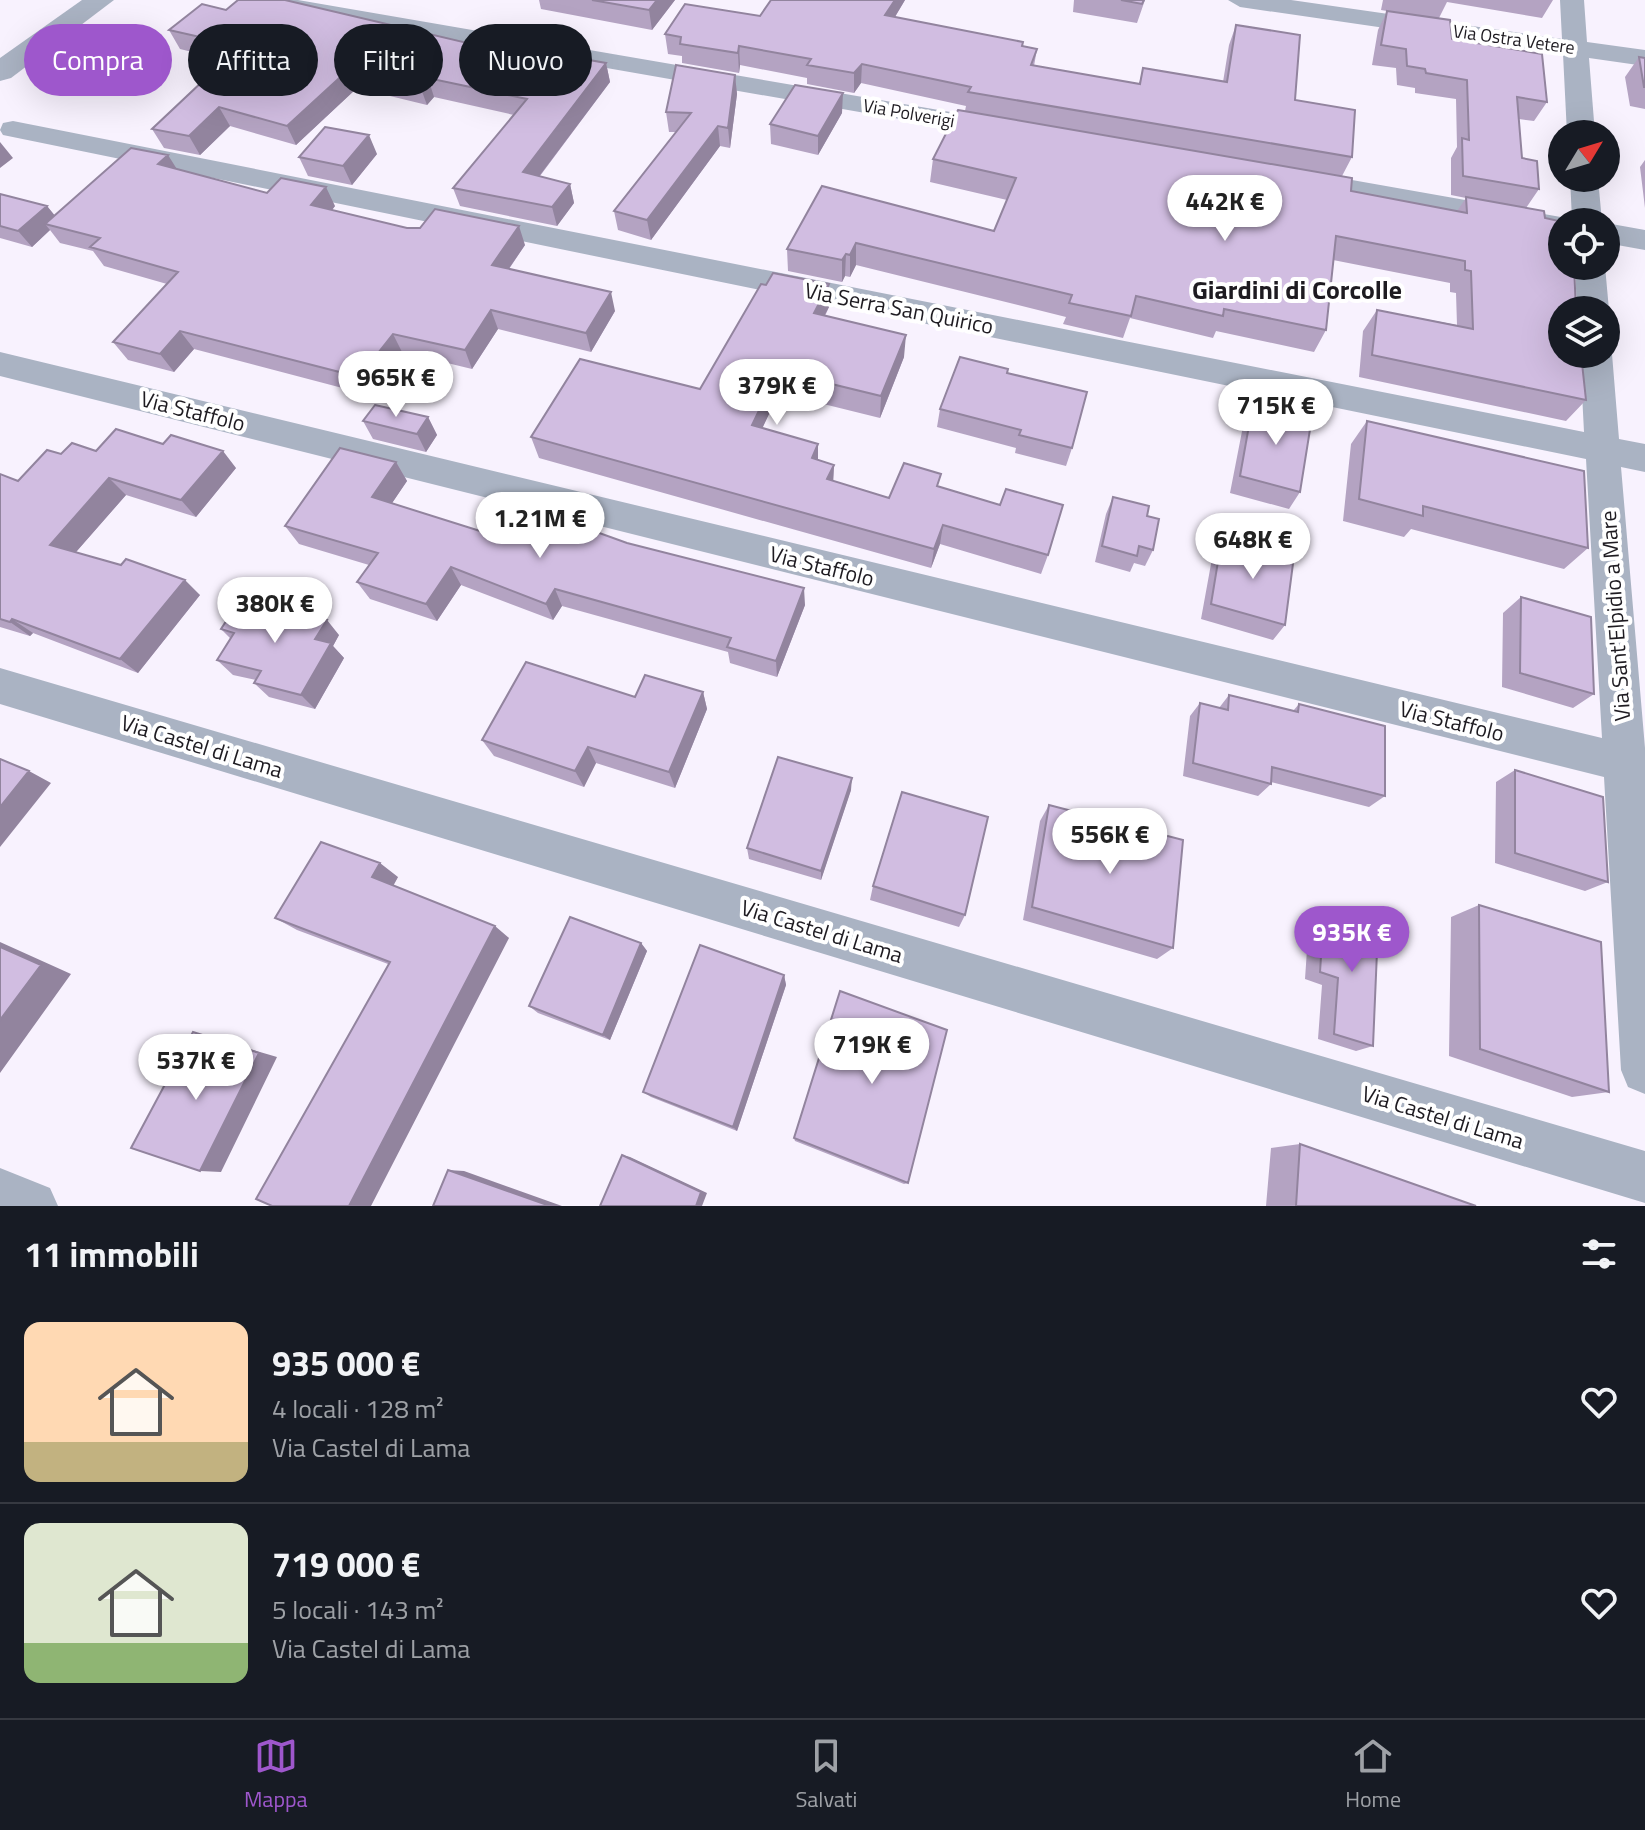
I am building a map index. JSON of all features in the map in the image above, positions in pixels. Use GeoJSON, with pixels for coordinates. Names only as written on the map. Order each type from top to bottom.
{"type":"FeatureCollection","features":[{"type":"Feature","properties":{"kind":"street"},"geometry":{"type":"LineString","coordinates":[[0,72],[100,0]]}},
{"type":"Feature","properties":{"kind":"street","name":"Via Polverigi"},"geometry":{"type":"LineString","coordinates":[[256,0],[1027,133]]}},
{"type":"Feature","properties":{"kind":"street","name":"Via Ostra Vetere"},"geometry":{"type":"LineString","coordinates":[[1240,0],[1338,7],[1645,58]]}},
{"type":"Feature","properties":{"kind":"street"},"geometry":{"type":"LineString","coordinates":[[1572,0],[1580,120]]}},
{"type":"Feature","properties":{"kind":"street","name":"Via Serra San Quirico"},"geometry":{"type":"LineString","coordinates":[[13,129],[1645,458]]}},
{"type":"Feature","properties":{"kind":"street"},"geometry":{"type":"LineString","coordinates":[[1279,177],[1548,224]]}},
{"type":"Feature","properties":{"kind":"street"},"geometry":{"type":"LineString","coordinates":[[1620,236],[1645,240]]}},
{"type":"Feature","properties":{"kind":"street","name":"Via Staffolo"},"geometry":{"type":"LineString","coordinates":[[0,364],[1636,766]]}},
{"type":"Feature","properties":{"kind":"street","name":"Via Sant'Elpidio a Mare"},"geometry":{"type":"LineString","coordinates":[[1597,368],[1636,766],[1645,1070]]}},
{"type":"Feature","properties":{"kind":"street","name":"Via Castel di Lama"},"geometry":{"type":"LineString","coordinates":[[0,686],[1645,1177]]}},
{"type":"Feature","properties":{"kind":"street"},"geometry":{"type":"LineString","coordinates":[[0,1194],[32,1206]]}},
{"type":"Feature","properties":{"kind":"building"},"geometry":{"type":"Polygon","coordinates":[[[238,0],[285,0],[387,24],[334,24],[334,83],[287,126],[219,107],[189,136],[152,129],[188,95],[318,96],[318,24],[188,24],[188,34],[172,31],[202,4],[226,10],[238,0]]]}},
{"type":"Feature","properties":{"kind":"building"},"geometry":{"type":"Polygon","coordinates":[[[592,0],[657,0],[649,10],[592,0]]]}},
{"type":"Feature","properties":{"kind":"building"},"geometry":{"type":"Polygon","coordinates":[[[771,0],[895,0],[885,15],[1023,42],[1022,46],[1037,49],[1031,65],[1140,84],[1143,68],[1227,82],[1236,25],[1300,35],[1295,100],[1355,110],[1352,157],[968,92],[971,87],[862,64],[854,73],[807,65],[811,59],[739,46],[738,53],[680,44],[681,37],[665,34],[685,4],[760,16],[771,0]]]}},
{"type":"Feature","properties":{"kind":"building"},"geometry":{"type":"Polygon","coordinates":[[[1121,0],[1144,0],[1142,4],[1121,0]]]}},
{"type":"Feature","properties":{"kind":"building"},"geometry":{"type":"Polygon","coordinates":[[[1387,11],[1450,20],[1452,39],[1542,54],[1547,102],[1517,97],[1522,158],[1537,161],[1539,189],[1463,176],[1462,138],[1469,140],[1467,80],[1426,73],[1425,69],[1407,66],[1406,49],[1381,45],[1387,11]]]}},
{"type":"Feature","properties":{"kind":"building"},"geometry":{"type":"Polygon","coordinates":[[[443,37],[459,41],[459,85],[443,81],[443,37]]]}},
{"type":"Feature","properties":{"kind":"building"},"geometry":{"type":"Polygon","coordinates":[[[1639,57],[1645,58],[1645,87],[1644,87],[1639,57]]]}},
{"type":"Feature","properties":{"kind":"building"},"geometry":{"type":"Polygon","coordinates":[[[592,61],[606,63],[592,81],[592,61]]]}},
{"type":"Feature","properties":{"kind":"building"},"geometry":{"type":"Polygon","coordinates":[[[676,65],[735,75],[728,128],[718,126],[647,220],[614,211],[691,113],[666,112],[676,65]]]}},
{"type":"Feature","properties":{"kind":"building"},"geometry":{"type":"Polygon","coordinates":[[[795,85],[843,93],[818,136],[770,124],[795,85]]]}},
{"type":"Feature","properties":{"kind":"building"},"geometry":{"type":"Polygon","coordinates":[[[513,96],[581,96],[523,172],[570,184],[552,207],[453,188],[527,99],[513,96]]]}},
{"type":"Feature","properties":{"kind":"building"},"geometry":{"type":"Polygon","coordinates":[[[958,110],[1352,178],[1351,191],[1467,213],[1466,197],[1544,211],[1548,219],[1548,280],[1575,280],[1575,296],[1548,296],[1548,368],[1583,368],[1586,400],[1372,355],[1377,310],[1473,329],[1471,271],[1465,270],[1465,261],[1336,236],[1326,330],[1224,309],[1223,316],[1136,296],[1131,316],[1069,303],[1072,295],[856,243],[850,255],[846,254],[842,260],[787,249],[822,186],[994,231],[1016,178],[933,159],[958,110]]]}},
{"type":"Feature","properties":{"kind":"building"},"geometry":{"type":"Polygon","coordinates":[[[325,127],[369,135],[343,166],[299,157],[325,127]]]}},
{"type":"Feature","properties":{"kind":"building"},"geometry":{"type":"Polygon","coordinates":[[[131,148],[168,155],[158,164],[267,193],[281,178],[326,187],[311,205],[407,228],[420,228],[435,209],[519,226],[492,265],[611,292],[586,333],[491,310],[465,350],[393,334],[359,377],[180,331],[160,354],[113,342],[178,272],[90,247],[100,238],[45,224],[131,148]]]}},
{"type":"Feature","properties":{"kind":"building"},"geometry":{"type":"Polygon","coordinates":[[[0,194],[47,206],[18,231],[0,226],[0,194]]]}},
{"type":"Feature","properties":{"kind":"building"},"geometry":{"type":"Polygon","coordinates":[[[773,273],[829,284],[814,313],[906,335],[881,396],[778,371],[752,425],[818,444],[812,458],[834,465],[827,479],[889,498],[904,463],[941,474],[937,486],[1000,505],[1006,489],[1063,505],[1048,555],[943,525],[934,549],[531,437],[580,359],[700,389],[761,284],[766,285],[773,273]]]}},
{"type":"Feature","properties":{"kind":"building"},"geometry":{"type":"Polygon","coordinates":[[[960,357],[1008,369],[1007,373],[1087,392],[1072,448],[1019,435],[1021,430],[940,409],[960,357]]]}},
{"type":"Feature","properties":{"kind":"building"},"geometry":{"type":"Polygon","coordinates":[[[1253,403],[1312,417],[1300,492],[1240,476],[1253,403]]]}},
{"type":"Feature","properties":{"kind":"building"},"geometry":{"type":"Polygon","coordinates":[[[375,405],[428,417],[417,434],[363,421],[375,405]]]}},
{"type":"Feature","properties":{"kind":"building"},"geometry":{"type":"Polygon","coordinates":[[[1367,421],[1584,471],[1588,548],[1423,506],[1423,516],[1359,499],[1367,421]]]}},
{"type":"Feature","properties":{"kind":"building"},"geometry":{"type":"Polygon","coordinates":[[[116,429],[163,444],[171,435],[223,451],[181,500],[109,478],[50,545],[121,565],[126,559],[185,580],[120,659],[12,619],[10,622],[0,619],[0,474],[18,481],[47,450],[61,454],[72,443],[96,451],[116,429]]]}},
{"type":"Feature","properties":{"kind":"building"},"geometry":{"type":"Polygon","coordinates":[[[340,448],[396,462],[372,497],[496,536],[519,504],[627,543],[804,588],[776,661],[727,647],[731,638],[555,589],[546,604],[451,567],[426,604],[357,582],[378,553],[285,526],[340,448]]]}},
{"type":"Feature","properties":{"kind":"building"},"geometry":{"type":"Polygon","coordinates":[[[1113,497],[1149,506],[1147,516],[1159,519],[1153,550],[1139,546],[1137,556],[1102,546],[1113,497]]]}},
{"type":"Feature","properties":{"kind":"building"},"geometry":{"type":"Polygon","coordinates":[[[1222,537],[1294,556],[1285,625],[1211,604],[1222,537]]]}},
{"type":"Feature","properties":{"kind":"building"},"geometry":{"type":"Polygon","coordinates":[[[1521,597],[1591,617],[1594,694],[1520,673],[1521,597]]]}},
{"type":"Feature","properties":{"kind":"building"},"geometry":{"type":"Polygon","coordinates":[[[240,600],[327,620],[315,639],[331,643],[301,695],[254,683],[261,671],[217,660],[234,633],[221,629],[240,600]]]}},
{"type":"Feature","properties":{"kind":"building"},"geometry":{"type":"Polygon","coordinates":[[[526,662],[635,697],[645,675],[703,692],[669,772],[588,747],[575,771],[482,740],[526,662]]]}},
{"type":"Feature","properties":{"kind":"building"},"geometry":{"type":"Polygon","coordinates":[[[1229,695],[1298,712],[1299,704],[1385,726],[1385,796],[1272,767],[1271,784],[1193,763],[1200,703],[1228,710],[1229,695]]]}},
{"type":"Feature","properties":{"kind":"building"},"geometry":{"type":"Polygon","coordinates":[[[778,757],[852,778],[821,871],[747,848],[778,757]]]}},
{"type":"Feature","properties":{"kind":"building"},"geometry":{"type":"Polygon","coordinates":[[[0,759],[29,771],[0,807],[0,759]]]}},
{"type":"Feature","properties":{"kind":"building"},"geometry":{"type":"Polygon","coordinates":[[[1515,770],[1603,797],[1608,882],[1515,853],[1515,770]]]}},
{"type":"Feature","properties":{"kind":"building"},"geometry":{"type":"Polygon","coordinates":[[[902,792],[988,817],[965,915],[873,886],[902,792]]]}},
{"type":"Feature","properties":{"kind":"building"},"geometry":{"type":"Polygon","coordinates":[[[1049,805],[1183,840],[1173,948],[1032,907],[1049,805]]]}},
{"type":"Feature","properties":{"kind":"building"},"geometry":{"type":"Polygon","coordinates":[[[321,842],[380,863],[372,877],[495,926],[349,1206],[272,1206],[256,1199],[390,962],[275,918],[321,842]]]}},
{"type":"Feature","properties":{"kind":"building"},"geometry":{"type":"Polygon","coordinates":[[[1479,905],[1601,942],[1609,1092],[1480,1049],[1479,905]]]}},
{"type":"Feature","properties":{"kind":"building"},"geometry":{"type":"Polygon","coordinates":[[[1324,911],[1378,928],[1373,1046],[1334,1034],[1338,978],[1320,972],[1324,911]]]}},
{"type":"Feature","properties":{"kind":"building"},"geometry":{"type":"Polygon","coordinates":[[[570,917],[641,943],[603,1035],[529,1006],[570,917]]]}},
{"type":"Feature","properties":{"kind":"building"},"geometry":{"type":"Polygon","coordinates":[[[700,945],[784,975],[733,1127],[643,1092],[700,945]]]}},
{"type":"Feature","properties":{"kind":"building"},"geometry":{"type":"Polygon","coordinates":[[[0,947],[41,965],[0,1020],[0,947]]]}},
{"type":"Feature","properties":{"kind":"building"},"geometry":{"type":"Polygon","coordinates":[[[840,991],[947,1030],[908,1183],[794,1138],[840,991]]]}},
{"type":"Feature","properties":{"kind":"building"},"geometry":{"type":"Polygon","coordinates":[[[193,1032],[259,1053],[200,1171],[131,1148],[193,1032]]]}},
{"type":"Feature","properties":{"kind":"building"},"geometry":{"type":"Polygon","coordinates":[[[1300,1144],[1476,1206],[1296,1206],[1300,1144]]]}},
{"type":"Feature","properties":{"kind":"building"},"geometry":{"type":"Polygon","coordinates":[[[622,1155],[701,1192],[696,1206],[600,1206],[622,1155]]]}},
{"type":"Feature","properties":{"kind":"building"},"geometry":{"type":"Polygon","coordinates":[[[448,1170],[550,1206],[433,1206],[448,1170]]]}},
{"type":"Feature","properties":{"kind":"district","name":"Giardini di Corcolle"},"geometry":{"type":"Point","coordinates":[1297,289]}}]}
